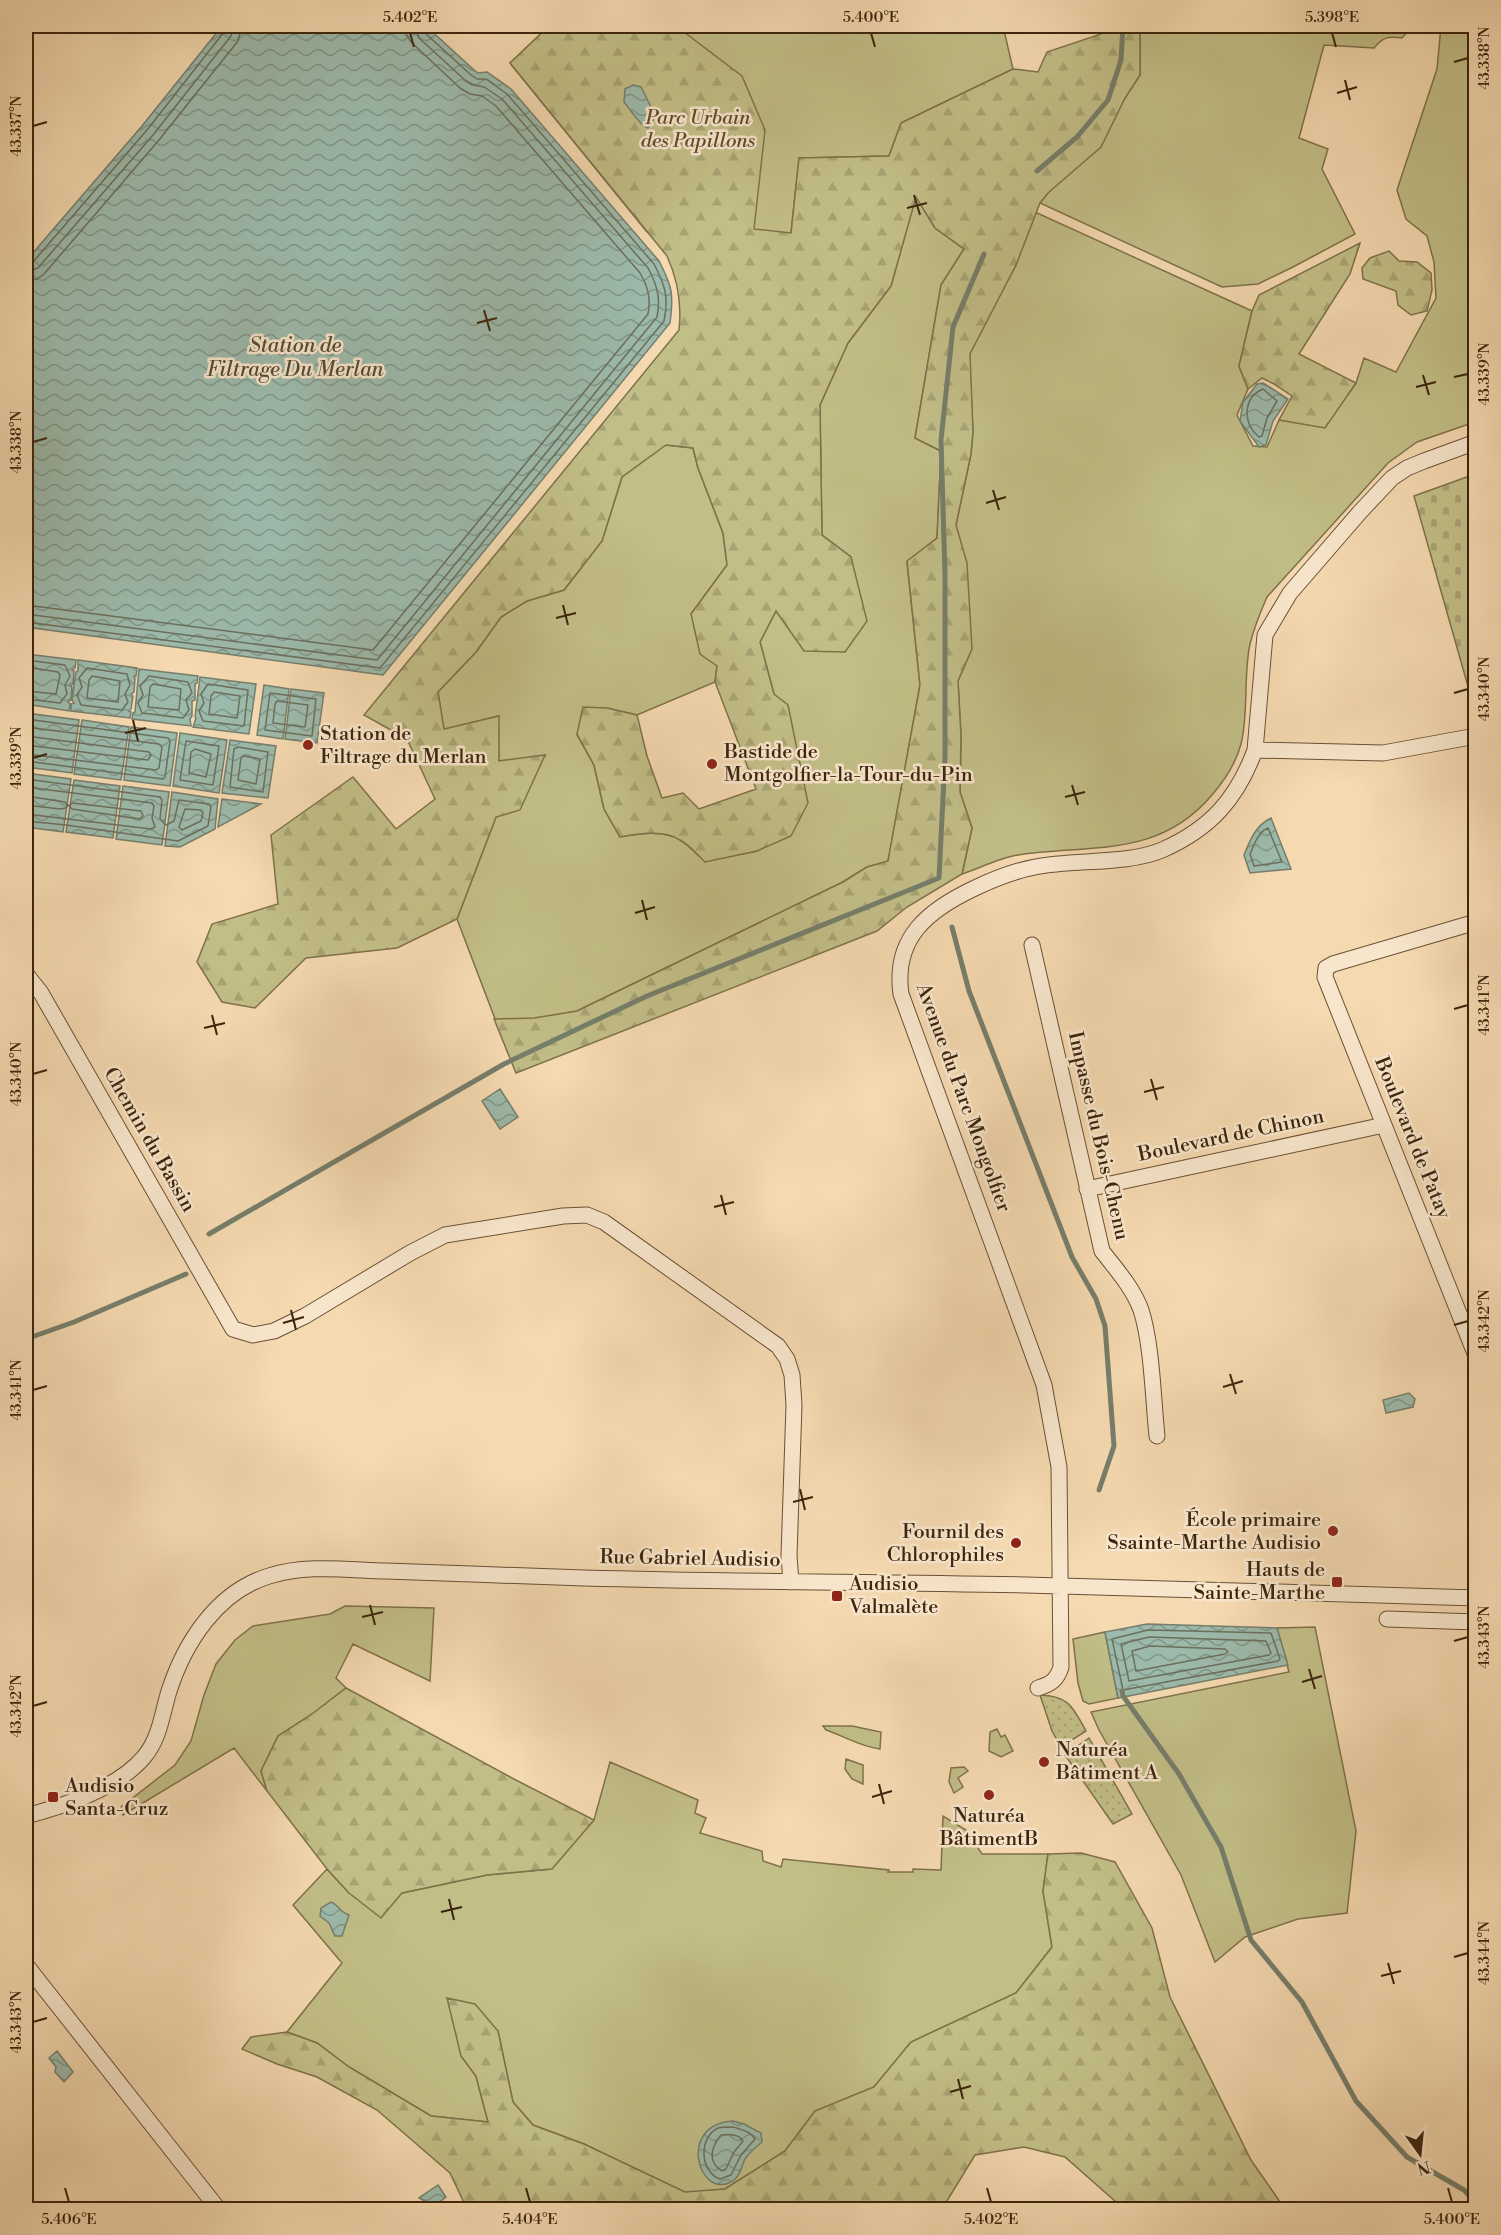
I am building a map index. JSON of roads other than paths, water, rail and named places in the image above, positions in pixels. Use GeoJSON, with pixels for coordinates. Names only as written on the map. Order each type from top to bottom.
{"type":"FeatureCollection","features":[{"type":"Feature","properties":{"kind":"street","name":"Avenue du Parc Mongolfier"},"geometry":{"type":"LineString","coordinates":[[1038,1688],[1053,1682],[1061,1667],[1059,1467],[1044,1386],[901,994],[898,974],[910,938],[924,919],[949,900],[1009,874],[1036,866],[1145,855],[1160,850],[1200,828],[1220,813],[1235,793],[1256,750],[1265,635],[1290,593],[1392,478],[1416,464],[1476,442]]}},
{"type":"Feature","properties":{"kind":"street"},"geometry":{"type":"LineString","coordinates":[[1256,750],[1383,753],[1476,736]]}},
{"type":"Feature","properties":{"kind":"street","name":"Boulevard de Patay"},"geometry":{"type":"LineString","coordinates":[[1476,922],[1326,968],[1325,977],[1476,1356]]}},
{"type":"Feature","properties":{"kind":"street","name":"Impasse du Bois-Chenu"},"geometry":{"type":"LineString","coordinates":[[1032,945],[1102,1251],[1132,1292],[1146,1331],[1157,1436]]}},
{"type":"Feature","properties":{"kind":"street","name":"Chemin du Bassin"},"geometry":{"type":"LineString","coordinates":[[26,974],[41,993],[233,1329],[253,1335],[274,1331],[445,1235],[563,1216],[587,1215],[604,1222],[778,1346],[787,1359],[792,1375],[794,1405],[789,1556],[791,1581]]}},
{"type":"Feature","properties":{"kind":"street","name":"Boulevard de Chinon"},"geometry":{"type":"LineString","coordinates":[[1087,1189],[1384,1125]]}},
{"type":"Feature","properties":{"kind":"street","name":"Rue Gabriel Audisio"},"geometry":{"type":"LineString","coordinates":[[26,1816],[90,1793],[117,1780],[133,1769],[147,1754],[159,1731],[170,1689],[184,1657],[212,1613],[230,1596],[266,1577],[308,1569],[582,1578],[1061,1586],[1476,1598]]}},
{"type":"Feature","properties":{"kind":"street"},"geometry":{"type":"LineString","coordinates":[[1388,1619],[1476,1622]]}},
{"type":"Feature","properties":{"kind":"street"},"geometry":{"type":"LineString","coordinates":[[26,1965],[219,2210]]}},
{"type":"Feature","properties":{"kind":"water","name":"Station de Filtrage Du Merlan"},"geometry":{"type":"Polygon","coordinates":[[[222,26],[426,26],[478,73],[487,72],[511,89],[659,261],[671,290],[670,323],[383,675],[26,627],[26,261],[142,126],[222,26]]]}},
{"type":"Feature","properties":{"kind":"water"},"geometry":{"type":"Polygon","coordinates":[[[633,85],[641,87],[650,105],[653,120],[648,128],[638,121],[624,102],[625,89],[633,85]]]}},
{"type":"Feature","properties":{"kind":"water"},"geometry":{"type":"Polygon","coordinates":[[[1263,383],[1288,399],[1273,421],[1266,445],[1259,447],[1240,421],[1243,402],[1257,384],[1263,383]]]}},
{"type":"Feature","properties":{"kind":"water"},"geometry":{"type":"Polygon","coordinates":[[[26,654],[76,660],[75,668],[72,670],[74,671],[73,684],[70,686],[72,687],[71,700],[68,702],[69,711],[26,704],[26,654]]]}},
{"type":"Feature","properties":{"kind":"water"},"geometry":{"type":"Polygon","coordinates":[[[78,660],[137,668],[136,676],[134,676],[134,692],[131,694],[133,696],[129,711],[131,712],[130,718],[71,711],[71,704],[74,703],[72,700],[78,660]]]}},
{"type":"Feature","properties":{"kind":"water"},"geometry":{"type":"Polygon","coordinates":[[[139,669],[198,676],[195,684],[195,700],[192,701],[191,726],[132,719],[135,712],[139,669]]]}},
{"type":"Feature","properties":{"kind":"water"},"geometry":{"type":"Polygon","coordinates":[[[200,677],[256,684],[249,734],[193,727],[200,677]]]}},
{"type":"Feature","properties":{"kind":"water"},"geometry":{"type":"Polygon","coordinates":[[[264,685],[289,689],[283,739],[257,735],[264,685]]]}},
{"type":"Feature","properties":{"kind":"water"},"geometry":{"type":"Polygon","coordinates":[[[291,689],[324,693],[317,743],[285,739],[291,689]]]}},
{"type":"Feature","properties":{"kind":"water"},"geometry":{"type":"Polygon","coordinates":[[[26,713],[79,720],[72,773],[26,767],[26,713]]]}},
{"type":"Feature","properties":{"kind":"water"},"geometry":{"type":"Polygon","coordinates":[[[82,720],[129,727],[121,780],[74,774],[82,720]]]}},
{"type":"Feature","properties":{"kind":"water"},"geometry":{"type":"Polygon","coordinates":[[[131,727],[177,733],[170,786],[124,780],[131,727]]]}},
{"type":"Feature","properties":{"kind":"water"},"geometry":{"type":"Polygon","coordinates":[[[180,733],[227,740],[219,793],[173,786],[180,733]]]}},
{"type":"Feature","properties":{"kind":"water"},"geometry":{"type":"Polygon","coordinates":[[[230,740],[276,746],[268,798],[222,793],[230,740]]]}},
{"type":"Feature","properties":{"kind":"water"},"geometry":{"type":"Polygon","coordinates":[[[26,773],[71,779],[63,832],[26,827],[26,773]]]}},
{"type":"Feature","properties":{"kind":"water"},"geometry":{"type":"Polygon","coordinates":[[[74,780],[120,786],[113,838],[66,832],[74,780]]]}},
{"type":"Feature","properties":{"kind":"water"},"geometry":{"type":"Polygon","coordinates":[[[123,786],[169,792],[162,845],[116,839],[123,786]]]}},
{"type":"Feature","properties":{"kind":"water"},"geometry":{"type":"Polygon","coordinates":[[[172,792],[218,799],[215,829],[180,847],[165,846],[172,792]]]}},
{"type":"Feature","properties":{"kind":"water"},"geometry":{"type":"Polygon","coordinates":[[[222,799],[261,804],[218,827],[222,799]]]}},
{"type":"Feature","properties":{"kind":"water"},"geometry":{"type":"Polygon","coordinates":[[[1271,818],[1291,869],[1250,873],[1244,855],[1257,829],[1271,818]]]}},
{"type":"Feature","properties":{"kind":"water"},"geometry":{"type":"Polygon","coordinates":[[[500,1089],[518,1117],[500,1129],[482,1101],[500,1089]]]}},
{"type":"Feature","properties":{"kind":"water"},"geometry":{"type":"Polygon","coordinates":[[[1409,1393],[1415,1399],[1413,1407],[1386,1413],[1383,1400],[1409,1393]]]}},
{"type":"Feature","properties":{"kind":"water"},"geometry":{"type":"Polygon","coordinates":[[[1147,1624],[1277,1628],[1288,1665],[1118,1698],[1105,1632],[1147,1624]]]}},
{"type":"Feature","properties":{"kind":"water"},"geometry":{"type":"Polygon","coordinates":[[[331,1902],[349,1915],[342,1936],[335,1936],[329,1923],[320,1916],[321,1908],[331,1902]]]}},
{"type":"Feature","properties":{"kind":"water"},"geometry":{"type":"Polygon","coordinates":[[[57,2051],[73,2072],[64,2082],[55,2072],[56,2067],[49,2058],[57,2051]]]}},
{"type":"Feature","properties":{"kind":"water"},"geometry":{"type":"Polygon","coordinates":[[[733,2121],[761,2133],[762,2142],[745,2159],[736,2178],[731,2182],[719,2184],[710,2180],[702,2171],[699,2146],[704,2134],[715,2125],[733,2121]]]}},
{"type":"Feature","properties":{"kind":"water"},"geometry":{"type":"Polygon","coordinates":[[[438,2185],[446,2197],[434,2206],[419,2198],[438,2185]]]}},
{"type":"Feature","properties":{"kind":"waterway"},"geometry":{"type":"LineString","coordinates":[[1037,171],[1077,137],[1108,100],[1121,60],[1123,26]]}},
{"type":"Feature","properties":{"kind":"waterway"},"geometry":{"type":"LineString","coordinates":[[209,1234],[504,1064],[647,996],[939,878],[945,758],[945,574],[941,440],[953,327],[984,254]]}},
{"type":"Feature","properties":{"kind":"waterway"},"geometry":{"type":"LineString","coordinates":[[952,927],[969,991],[1072,1257],[1096,1299],[1105,1326],[1114,1446],[1099,1490]]}},
{"type":"Feature","properties":{"kind":"waterway"},"geometry":{"type":"LineString","coordinates":[[26,1339],[74,1322],[186,1274]]}},
{"type":"Feature","properties":{"kind":"waterway"},"geometry":{"type":"LineString","coordinates":[[1122,1691],[1123,1696],[1179,1774],[1221,1847],[1251,1940],[1302,2002],[1356,2101],[1407,2157],[1464,2190],[1476,2203]]}},
{"type":"Feature","properties":{"kind":"place","name":"Station de Filtrage du Merlan"},"geometry":{"type":"Point","coordinates":[308,745]}},
{"type":"Feature","properties":{"kind":"place","name":"Bastide de Montgolfier-la-Tour-du-Pin"},"geometry":{"type":"Point","coordinates":[712,764]}},
{"type":"Feature","properties":{"kind":"place","name":"École primaire Ssainte-Marthe Audisio"},"geometry":{"type":"Point","coordinates":[1333,1531]}},
{"type":"Feature","properties":{"kind":"place","name":"Fournil des Chlorophiles"},"geometry":{"type":"Point","coordinates":[1016,1543]}},
{"type":"Feature","properties":{"kind":"place","name":"Hauts de Sainte-Marthe"},"geometry":{"type":"Point","coordinates":[1337,1582]}},
{"type":"Feature","properties":{"kind":"place","name":"Audisio Valmalète"},"geometry":{"type":"Point","coordinates":[837,1596]}},
{"type":"Feature","properties":{"kind":"place","name":"Naturéa Bâtiment A"},"geometry":{"type":"Point","coordinates":[1044,1762]}},
{"type":"Feature","properties":{"kind":"place","name":"Naturéa BâtimentB"},"geometry":{"type":"Point","coordinates":[989,1795]}},
{"type":"Feature","properties":{"kind":"place","name":"Audisio Santa-Cruz"},"geometry":{"type":"Point","coordinates":[53,1797]}},
{"type":"Feature","properties":{"kind":"park label","name":"Parc Urbain des Papillons"},"geometry":{"type":"Point","coordinates":[698,130]}}]}
